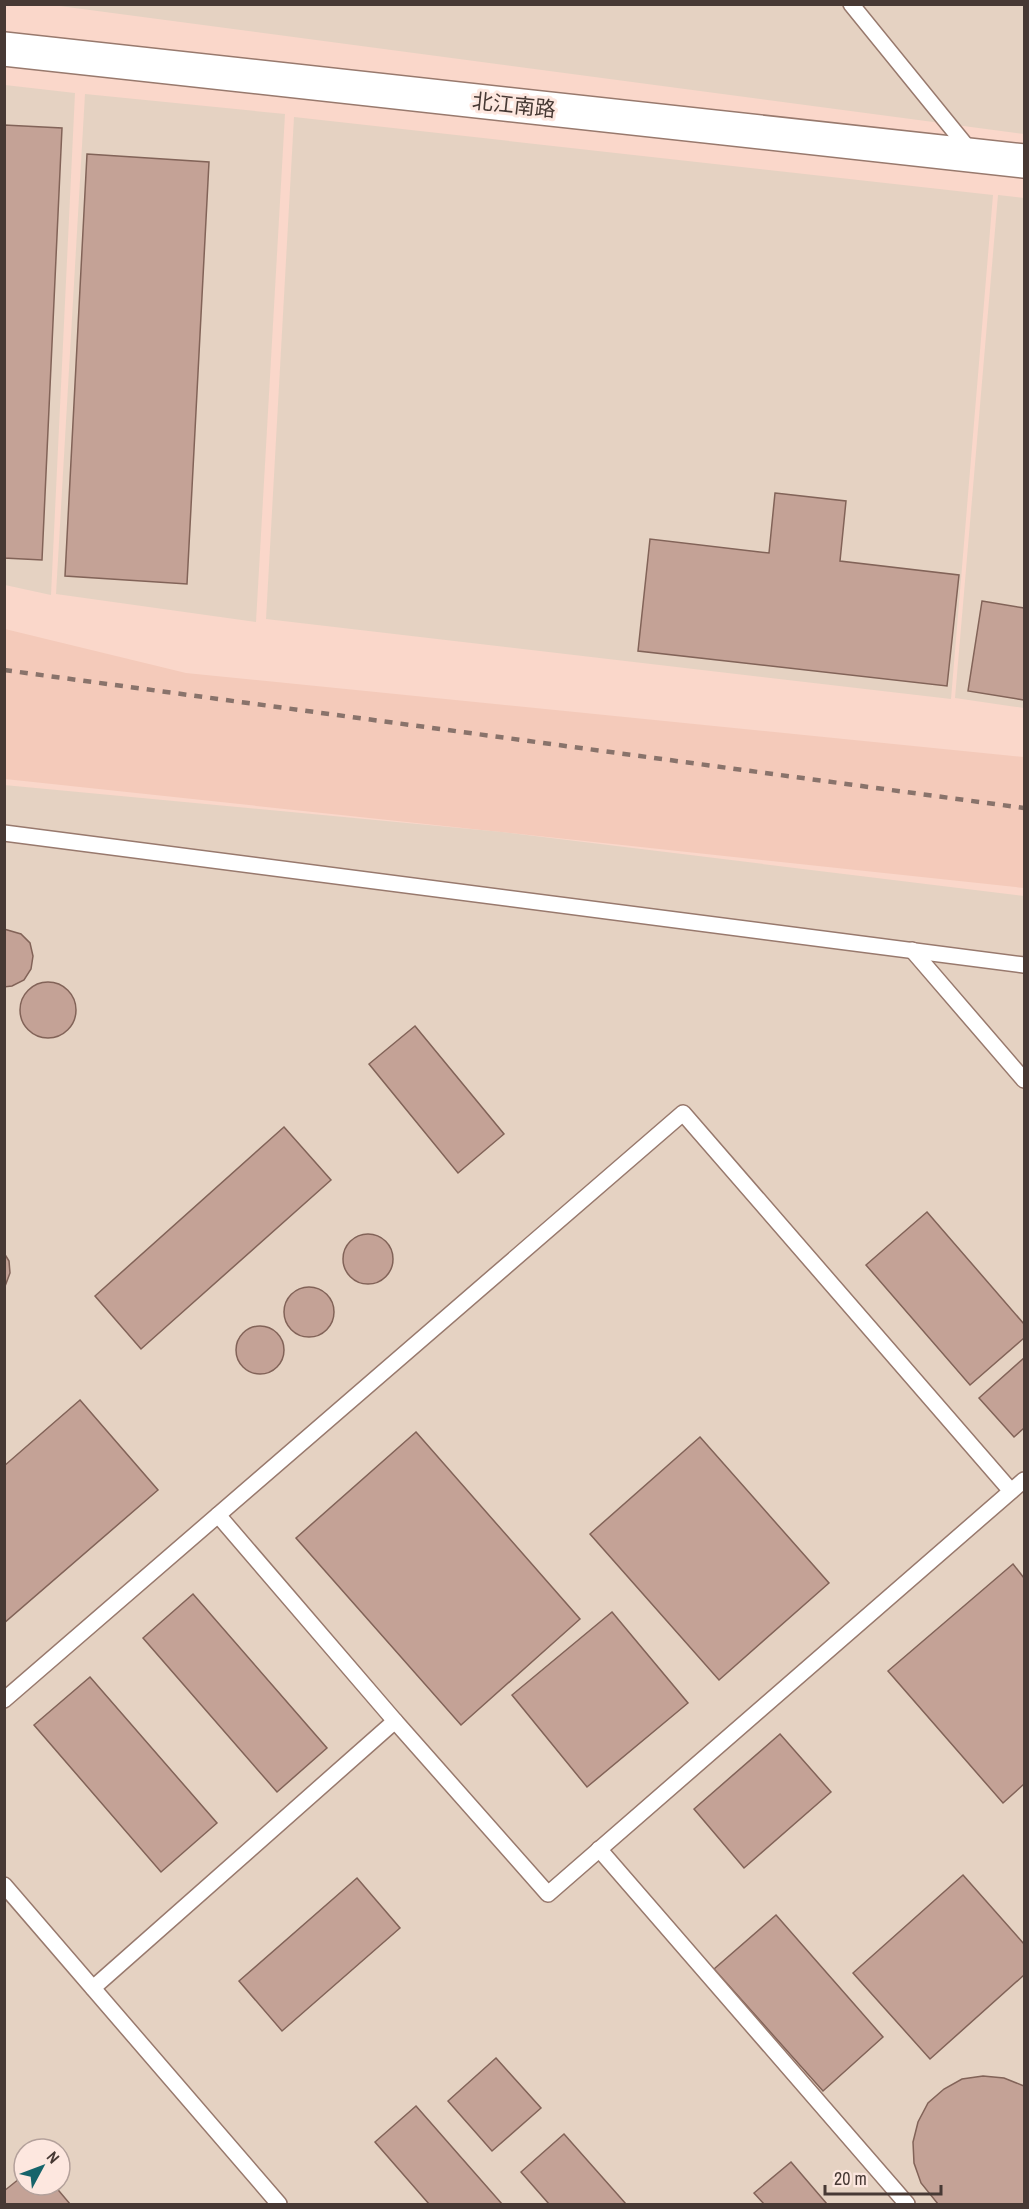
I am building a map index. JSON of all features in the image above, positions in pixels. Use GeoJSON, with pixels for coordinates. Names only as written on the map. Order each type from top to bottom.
{"type":"FeatureCollection","features":[{"type":"Feature","properties":{"kind":"street","name":"北江南路"},"geometry":{"type":"LineString","coordinates":[[4,49],[1024,161]]}},
{"type":"Feature","properties":{"kind":"lane"},"geometry":{"type":"LineString","coordinates":[[851,4],[974,155]]}},
{"type":"Feature","properties":{"kind":"lane"},"geometry":{"type":"LineString","coordinates":[[4,833],[1024,965]]}},
{"type":"Feature","properties":{"kind":"lane"},"geometry":{"type":"LineString","coordinates":[[912,950],[1024,1080]]}},
{"type":"Feature","properties":{"kind":"lane"},"geometry":{"type":"LineString","coordinates":[[4,1700],[683,1113],[1011,1491]]}},
{"type":"Feature","properties":{"kind":"lane"},"geometry":{"type":"LineString","coordinates":[[218,1515],[548,1894],[1024,1480]]}},
{"type":"Feature","properties":{"kind":"lane"},"geometry":{"type":"LineString","coordinates":[[93,1988],[395,1721]]}},
{"type":"Feature","properties":{"kind":"lane"},"geometry":{"type":"LineString","coordinates":[[599,1849],[907,2205]]}},
{"type":"Feature","properties":{"kind":"lane"},"geometry":{"type":"LineString","coordinates":[[4,1885],[279,2205]]}},
{"type":"Feature","properties":{"kind":"shaded area"},"geometry":{"type":"Polygon","coordinates":[[[52,5],[1024,5],[1024,134],[52,5]]]}},
{"type":"Feature","properties":{"kind":"shaded area"},"geometry":{"type":"Polygon","coordinates":[[[5,85],[75,93],[51,595],[5,585],[5,85]]]}},
{"type":"Feature","properties":{"kind":"shaded area"},"geometry":{"type":"Polygon","coordinates":[[[85,94],[285,114],[256,622],[56,594],[85,94]]]}},
{"type":"Feature","properties":{"kind":"shaded area"},"geometry":{"type":"Polygon","coordinates":[[[294,117],[993,195],[951,699],[266,619],[294,117]]]}},
{"type":"Feature","properties":{"kind":"shaded area"},"geometry":{"type":"Polygon","coordinates":[[[998,195],[1024,198],[1024,708],[955,698],[998,195]]]}},
{"type":"Feature","properties":{"kind":"shaded area"},"geometry":{"type":"Polygon","coordinates":[[[5,629],[186,673],[1024,757],[1024,888],[5,779],[5,629]]]}},
{"type":"Feature","properties":{"kind":"shaded area"},"geometry":{"type":"Polygon","coordinates":[[[4,785],[502,832],[1024,896],[1024,2204],[5,2204],[4,785]]]}},
{"type":"Feature","properties":{"kind":"building"},"geometry":{"type":"Polygon","coordinates":[[[4,125],[62,128],[42,560],[4,558],[4,125]]]}},
{"type":"Feature","properties":{"kind":"building"},"geometry":{"type":"Polygon","coordinates":[[[87,154],[209,162],[187,584],[65,576],[87,154]]]}},
{"type":"Feature","properties":{"kind":"building"},"geometry":{"type":"Polygon","coordinates":[[[775,493],[846,501],[840,561],[959,575],[947,686],[638,651],[650,539],[769,553],[775,493]]]}},
{"type":"Feature","properties":{"kind":"building"},"geometry":{"type":"Polygon","coordinates":[[[982,601],[1024,608],[1024,700],[968,691],[982,601]]]}},
{"type":"Feature","properties":{"kind":"building"},"geometry":{"type":"Polygon","coordinates":[[[4,929],[21,934],[30,943],[33,956],[31,969],[24,980],[4,987],[4,929]]]}},
{"type":"Feature","properties":{"kind":"building"},"geometry":{"type":"Polygon","coordinates":[[[48,982],[59,984],[68,990],[74,999],[76,1010],[74,1021],[68,1030],[59,1036],[48,1038],[37,1036],[28,1030],[22,1021],[20,1010],[22,999],[28,990],[37,984],[48,982]]]}},
{"type":"Feature","properties":{"kind":"building"},"geometry":{"type":"Polygon","coordinates":[[[415,1026],[504,1134],[458,1173],[369,1064],[415,1026]]]}},
{"type":"Feature","properties":{"kind":"building"},"geometry":{"type":"Polygon","coordinates":[[[284,1127],[331,1180],[141,1349],[95,1296],[284,1127]]]}},
{"type":"Feature","properties":{"kind":"building"},"geometry":{"type":"Polygon","coordinates":[[[927,1212],[1024,1324],[1024,1338],[970,1385],[866,1265],[927,1212]]]}},
{"type":"Feature","properties":{"kind":"building"},"geometry":{"type":"Polygon","coordinates":[[[363,1234],[373,1234],[386,1241],[393,1254],[393,1264],[386,1277],[373,1284],[363,1284],[354,1280],[347,1273],[343,1264],[343,1254],[347,1245],[354,1238],[363,1234]]]}},
{"type":"Feature","properties":{"kind":"building"},"geometry":{"type":"Polygon","coordinates":[[[4,1253],[9,1261],[10,1273],[4,1289],[4,1253]]]}},
{"type":"Feature","properties":{"kind":"building"},"geometry":{"type":"Polygon","coordinates":[[[309,1287],[327,1294],[334,1312],[327,1330],[309,1337],[291,1330],[284,1312],[291,1294],[309,1287]]]}},
{"type":"Feature","properties":{"kind":"building"},"geometry":{"type":"Polygon","coordinates":[[[260,1326],[277,1333],[284,1350],[277,1367],[260,1374],[243,1367],[236,1350],[243,1333],[260,1326]]]}},
{"type":"Feature","properties":{"kind":"building"},"geometry":{"type":"Polygon","coordinates":[[[1024,1358],[1024,1428],[1014,1437],[979,1398],[1024,1358]]]}},
{"type":"Feature","properties":{"kind":"building"},"geometry":{"type":"Polygon","coordinates":[[[80,1400],[158,1490],[4,1623],[4,1466],[80,1400]]]}},
{"type":"Feature","properties":{"kind":"building"},"geometry":{"type":"Polygon","coordinates":[[[416,1432],[580,1619],[461,1725],[296,1538],[416,1432]]]}},
{"type":"Feature","properties":{"kind":"building"},"geometry":{"type":"Polygon","coordinates":[[[700,1437],[829,1583],[719,1680],[590,1534],[700,1437]]]}},
{"type":"Feature","properties":{"kind":"building"},"geometry":{"type":"Polygon","coordinates":[[[1013,1564],[1024,1578],[1024,1784],[1003,1803],[888,1671],[1013,1564]]]}},
{"type":"Feature","properties":{"kind":"building"},"geometry":{"type":"Polygon","coordinates":[[[193,1594],[327,1748],[277,1792],[143,1638],[193,1594]]]}},
{"type":"Feature","properties":{"kind":"building"},"geometry":{"type":"Polygon","coordinates":[[[612,1612],[688,1703],[587,1787],[512,1695],[612,1612]]]}},
{"type":"Feature","properties":{"kind":"building"},"geometry":{"type":"Polygon","coordinates":[[[90,1677],[217,1823],[161,1872],[34,1725],[90,1677]]]}},
{"type":"Feature","properties":{"kind":"building"},"geometry":{"type":"Polygon","coordinates":[[[780,1734],[831,1792],[744,1868],[694,1809],[780,1734]]]}},
{"type":"Feature","properties":{"kind":"building"},"geometry":{"type":"Polygon","coordinates":[[[963,1875],[1024,1944],[1024,1975],[930,2059],[853,1973],[963,1875]]]}},
{"type":"Feature","properties":{"kind":"building"},"geometry":{"type":"Polygon","coordinates":[[[357,1878],[400,1928],[282,2031],[239,1981],[357,1878]]]}},
{"type":"Feature","properties":{"kind":"building"},"geometry":{"type":"Polygon","coordinates":[[[776,1915],[883,2037],[823,2091],[714,1969],[776,1915]]]}},
{"type":"Feature","properties":{"kind":"building"},"geometry":{"type":"Polygon","coordinates":[[[496,2058],[541,2108],[492,2151],[448,2101],[496,2058]]]}},
{"type":"Feature","properties":{"kind":"building"},"geometry":{"type":"Polygon","coordinates":[[[983,2076],[1004,2078],[1024,2086],[1024,2204],[938,2204],[921,2183],[914,2163],[913,2142],[918,2122],[928,2103],[944,2089],[962,2079],[983,2076]]]}},
{"type":"Feature","properties":{"kind":"building"},"geometry":{"type":"Polygon","coordinates":[[[416,2106],[502,2204],[429,2204],[375,2142],[416,2106]]]}},
{"type":"Feature","properties":{"kind":"building"},"geometry":{"type":"Polygon","coordinates":[[[564,2134],[626,2204],[549,2204],[521,2172],[564,2134]]]}},
{"type":"Feature","properties":{"kind":"building"},"geometry":{"type":"Polygon","coordinates":[[[791,2162],[827,2204],[764,2204],[754,2193],[791,2162]]]}},
{"type":"Feature","properties":{"kind":"building"},"geometry":{"type":"Polygon","coordinates":[[[12,2185],[12,2197],[64,2197],[70,2204],[4,2204],[4,2191],[12,2185]]]}},
{"type":"Feature","properties":{"kind":"railway"},"geometry":{"type":"LineString","coordinates":[[4,670],[1024,808]]}}]}
